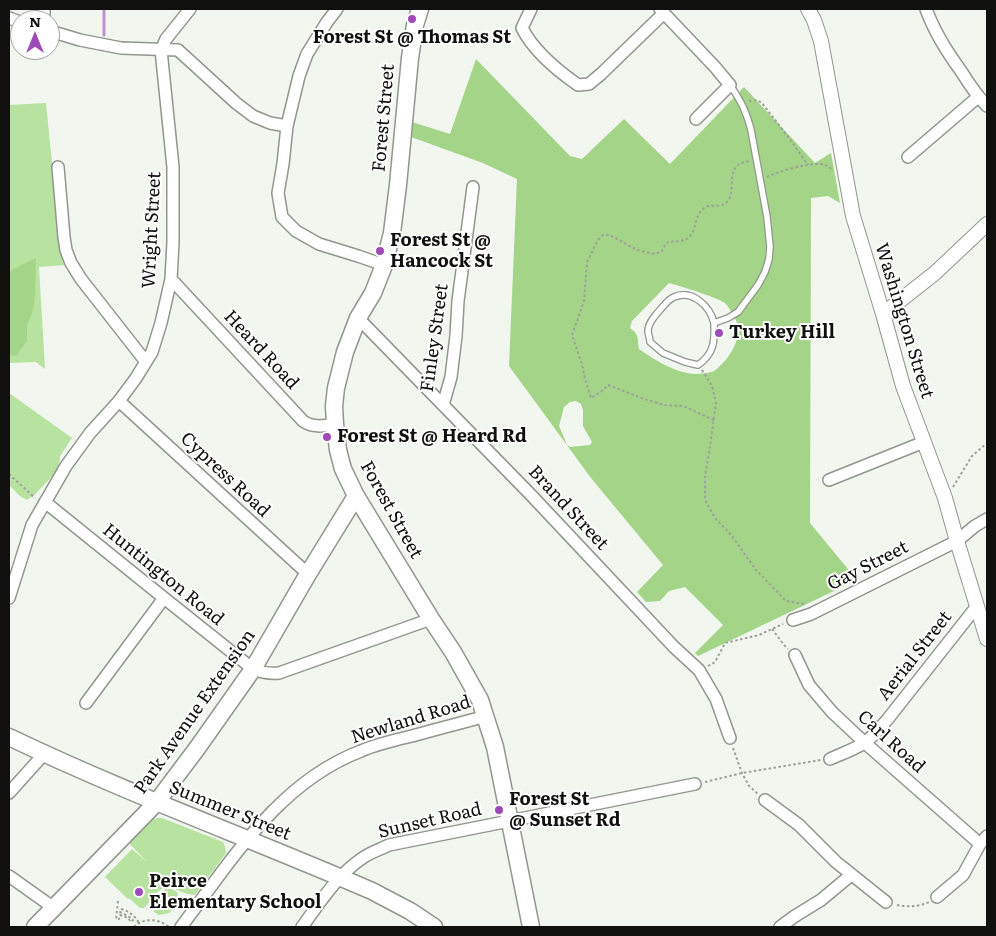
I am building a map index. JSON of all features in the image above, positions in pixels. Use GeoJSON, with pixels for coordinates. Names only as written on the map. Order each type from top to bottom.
{"type":"FeatureCollection","features":[{"type":"Feature","properties":{"kind":"main road","name":"Forest Street"},"geometry":{"type":"LineString","coordinates":[[420,9],[415,25],[410,58],[392,233],[384,265],[373,293],[358,318],[345,352],[336,388],[334,424],[343,469],[356,496],[453,652],[480,700],[495,747],[531,927]]}},
{"type":"Feature","properties":{"kind":"main road","name":"Park Avenue Extension"},"geometry":{"type":"LineString","coordinates":[[35,927],[156,803],[224,712],[253,669],[356,496]]}},
{"type":"Feature","properties":{"kind":"main road","name":"Summer Street"},"geometry":{"type":"LineString","coordinates":[[9,737],[156,803],[340,877],[395,903],[425,925]]}},
{"type":"Feature","properties":{"kind":"street"},"geometry":{"type":"LineString","coordinates":[[161,50],[166,39],[190,9]]}},
{"type":"Feature","properties":{"kind":"street"},"geometry":{"type":"LineString","coordinates":[[337,9],[307,54],[299,76],[287,126],[278,193],[282,217],[296,231],[319,244],[384,265]]}},
{"type":"Feature","properties":{"kind":"street"},"geometry":{"type":"LineString","coordinates":[[531,9],[522,28],[527,38],[563,74],[578,85],[589,84],[601,74],[662,11],[730,85],[696,119]]}},
{"type":"Feature","properties":{"kind":"street","name":"Washington Street"},"geometry":{"type":"LineString","coordinates":[[808,9],[821,41],[853,216],[883,314],[902,386],[946,500],[987,639]]}},
{"type":"Feature","properties":{"kind":"street"},"geometry":{"type":"LineString","coordinates":[[926,9],[931,23],[951,57],[978,97],[987,106]]}},
{"type":"Feature","properties":{"kind":"street"},"geometry":{"type":"LineString","coordinates":[[60,34],[121,48],[178,50],[253,116],[270,123],[287,126]]}},
{"type":"Feature","properties":{"kind":"street","name":"Wright Street"},"geometry":{"type":"LineString","coordinates":[[10,590],[32,525],[66,466],[136,378],[152,352],[156,341],[171,279],[173,242],[173,167],[161,50]]}},
{"type":"Feature","properties":{"kind":"street"},"geometry":{"type":"LineString","coordinates":[[908,157],[978,97]]}},
{"type":"Feature","properties":{"kind":"street"},"geometry":{"type":"LineString","coordinates":[[58,167],[64,237],[71,263],[81,279],[146,362]]}},
{"type":"Feature","properties":{"kind":"street","name":"Finley Street"},"geometry":{"type":"LineString","coordinates":[[443,404],[451,377],[458,301],[473,187]]}},
{"type":"Feature","properties":{"kind":"street"},"geometry":{"type":"LineString","coordinates":[[883,314],[935,272],[987,224]]}},
{"type":"Feature","properties":{"kind":"street","name":"Heard Road"},"geometry":{"type":"LineString","coordinates":[[171,279],[303,421],[317,426],[334,424]]}},
{"type":"Feature","properties":{"kind":"street","name":"Brand Street"},"geometry":{"type":"LineString","coordinates":[[358,318],[531,494],[674,647],[699,670],[716,699],[730,738]]}},
{"type":"Feature","properties":{"kind":"street","name":"Cypress Road"},"geometry":{"type":"LineString","coordinates":[[119,401],[308,574]]}},
{"type":"Feature","properties":{"kind":"street"},"geometry":{"type":"LineString","coordinates":[[830,480],[924,442]]}},
{"type":"Feature","properties":{"kind":"street","name":"Huntington Road"},"geometry":{"type":"LineString","coordinates":[[44,504],[253,669],[262,673],[280,672],[431,619]]}},
{"type":"Feature","properties":{"kind":"street","name":"Gay Street"},"geometry":{"type":"LineString","coordinates":[[793,620],[811,614],[957,541],[987,519]]}},
{"type":"Feature","properties":{"kind":"street"},"geometry":{"type":"LineString","coordinates":[[86,703],[164,598]]}},
{"type":"Feature","properties":{"kind":"street","name":"Aerial Street"},"geometry":{"type":"LineString","coordinates":[[830,759],[865,743],[876,734],[977,606]]}},
{"type":"Feature","properties":{"kind":"street","name":"Carl Road"},"geometry":{"type":"LineString","coordinates":[[795,655],[809,685],[832,712],[865,743],[984,840]]}},
{"type":"Feature","properties":{"kind":"street","name":"Newland Road"},"geometry":{"type":"LineString","coordinates":[[181,927],[247,839],[304,783],[332,764],[360,751],[486,716]]}},
{"type":"Feature","properties":{"kind":"street"},"geometry":{"type":"LineString","coordinates":[[9,794],[44,754]]}},
{"type":"Feature","properties":{"kind":"street"},"geometry":{"type":"LineString","coordinates":[[509,821],[695,784]]}},
{"type":"Feature","properties":{"kind":"street"},"geometry":{"type":"LineString","coordinates":[[765,800],[799,826],[851,875],[886,902]]}},
{"type":"Feature","properties":{"kind":"street","name":"Sunset Road"},"geometry":{"type":"LineString","coordinates":[[302,927],[340,877],[363,858],[375,851],[389,845],[509,821]]}},
{"type":"Feature","properties":{"kind":"street"},"geometry":{"type":"LineString","coordinates":[[937,897],[963,874],[984,840]]}},
{"type":"Feature","properties":{"kind":"street"},"geometry":{"type":"LineString","coordinates":[[780,927],[821,900],[851,875]]}},
{"type":"Feature","properties":{"kind":"street"},"geometry":{"type":"LineString","coordinates":[[9,876],[54,908]]}},
{"type":"Feature","properties":{"kind":"lane"},"geometry":{"type":"LineString","coordinates":[[714,323],[738,312],[758,285],[769,259],[769,233],[751,130],[742,103],[730,85]]}},
{"type":"Feature","properties":{"kind":"lane"},"geometry":{"type":"LineString","coordinates":[[682,295],[702,302],[712,316],[714,323],[715,340],[713,348],[704,361],[698,365],[663,353],[650,342],[648,329],[652,319],[668,301],[682,295]]}},
{"type":"Feature","properties":{"kind":"path"},"geometry":{"type":"LineString","coordinates":[[742,103],[757,100],[760,102],[789,138],[808,166]]}},
{"type":"Feature","properties":{"kind":"path"},"geometry":{"type":"LineString","coordinates":[[714,420],[683,406],[644,400],[608,385],[591,398],[572,335],[584,301],[587,262],[598,240],[604,235],[610,235],[637,250],[655,254],[662,251],[666,243],[671,241],[680,242],[689,238],[702,209],[710,205],[722,205],[728,201],[731,195],[733,170],[738,164],[756,158]]}},
{"type":"Feature","properties":{"kind":"path"},"geometry":{"type":"LineString","coordinates":[[759,180],[783,171],[820,164],[836,173],[844,172]]}},
{"type":"Feature","properties":{"kind":"path"},"geometry":{"type":"LineString","coordinates":[[698,365],[712,386],[716,403],[705,476],[705,500],[715,518],[732,536],[756,570],[786,601],[806,605],[811,614]]}},
{"type":"Feature","properties":{"kind":"path"},"geometry":{"type":"LineString","coordinates":[[946,500],[972,456],[987,443]]}},
{"type":"Feature","properties":{"kind":"path"},"geometry":{"type":"LineString","coordinates":[[9,474],[44,504]]}},
{"type":"Feature","properties":{"kind":"path"},"geometry":{"type":"LineString","coordinates":[[699,670],[715,662],[725,643],[759,635],[793,620]]}},
{"type":"Feature","properties":{"kind":"path"},"geometry":{"type":"LineString","coordinates":[[772,629],[784,645]]}},
{"type":"Feature","properties":{"kind":"path"},"geometry":{"type":"LineString","coordinates":[[730,738],[742,773],[749,786],[765,800]]}},
{"type":"Feature","properties":{"kind":"path"},"geometry":{"type":"LineString","coordinates":[[695,784],[742,773],[830,759]]}},
{"type":"Feature","properties":{"kind":"path"},"geometry":{"type":"LineString","coordinates":[[886,902],[899,906],[913,907],[926,904],[937,897]]}},
{"type":"Feature","properties":{"kind":"path"},"geometry":{"type":"LineString","coordinates":[[118,902],[116,918],[119,919],[120,915],[128,918],[131,922],[134,920],[120,912],[121,909],[128,911],[139,923]]}},
{"type":"Feature","properties":{"kind":"path"},"geometry":{"type":"LineString","coordinates":[[134,927],[143,921],[154,920],[169,927]]}},
{"type":"Feature","properties":{"kind":"green space"},"geometry":{"type":"Polygon","coordinates":[[[476,59],[570,156],[582,159],[624,119],[670,164],[744,87],[815,163],[831,153],[840,203],[828,196],[811,198],[810,523],[857,580],[698,656],[695,653],[723,625],[685,587],[669,591],[660,601],[646,602],[637,592],[663,565],[591,478],[509,366],[517,179],[483,163],[411,137],[412,122],[450,134],[476,59]],[[669,283],[632,321],[630,328],[637,335],[639,349],[673,369],[695,374],[714,371],[732,351],[738,331],[736,320],[722,301],[669,283]],[[576,401],[570,402],[564,407],[559,426],[567,445],[570,447],[590,445],[592,442],[583,426],[581,404],[576,401]]]}},
{"type":"Feature","properties":{"kind":"green space"},"geometry":{"type":"Polygon","coordinates":[[[46,103],[64,265],[39,267],[45,369],[36,362],[9,363],[9,105],[46,103]]]}},
{"type":"Feature","properties":{"kind":"green space"},"geometry":{"type":"Polygon","coordinates":[[[36,258],[35,297],[33,310],[27,325],[27,341],[16,356],[9,355],[9,272],[36,258]]]}},
{"type":"Feature","properties":{"kind":"green space"},"geometry":{"type":"Polygon","coordinates":[[[9,393],[72,438],[60,456],[54,474],[32,498],[27,500],[9,485],[9,393]]]}},
{"type":"Feature","properties":{"kind":"green space"},"geometry":{"type":"Polygon","coordinates":[[[158,818],[223,842],[226,853],[195,895],[182,892],[170,886],[165,887],[155,894],[144,908],[140,908],[105,877],[132,849],[147,862],[129,843],[153,819],[158,818]]]}},
{"type":"Feature","properties":{"kind":"green space"},"geometry":{"type":"Polygon","coordinates":[[[167,889],[177,892],[177,901],[169,913],[159,915],[154,912],[153,908],[155,897],[167,889]]]}},
{"type":"Feature","properties":{"kind":"waterway"},"geometry":{"type":"LineString","coordinates":[[104,9],[104,35]]}},
{"type":"Feature","properties":{"kind":"place","name":"Forest St @ Thomas St"},"geometry":{"type":"Point","coordinates":[412,19]}},
{"type":"Feature","properties":{"kind":"place","name":"Forest St @ Hancock St"},"geometry":{"type":"Point","coordinates":[380,251]}},
{"type":"Feature","properties":{"kind":"place","name":"Turkey Hill"},"geometry":{"type":"Point","coordinates":[719,333]}},
{"type":"Feature","properties":{"kind":"place","name":"Forest St @ Heard Rd"},"geometry":{"type":"Point","coordinates":[327,437]}},
{"type":"Feature","properties":{"kind":"place","name":"Forest St @ Sunset Rd"},"geometry":{"type":"Point","coordinates":[499,810]}},
{"type":"Feature","properties":{"kind":"place","name":"Peirce Elementary School"},"geometry":{"type":"Point","coordinates":[139,892]}}]}
